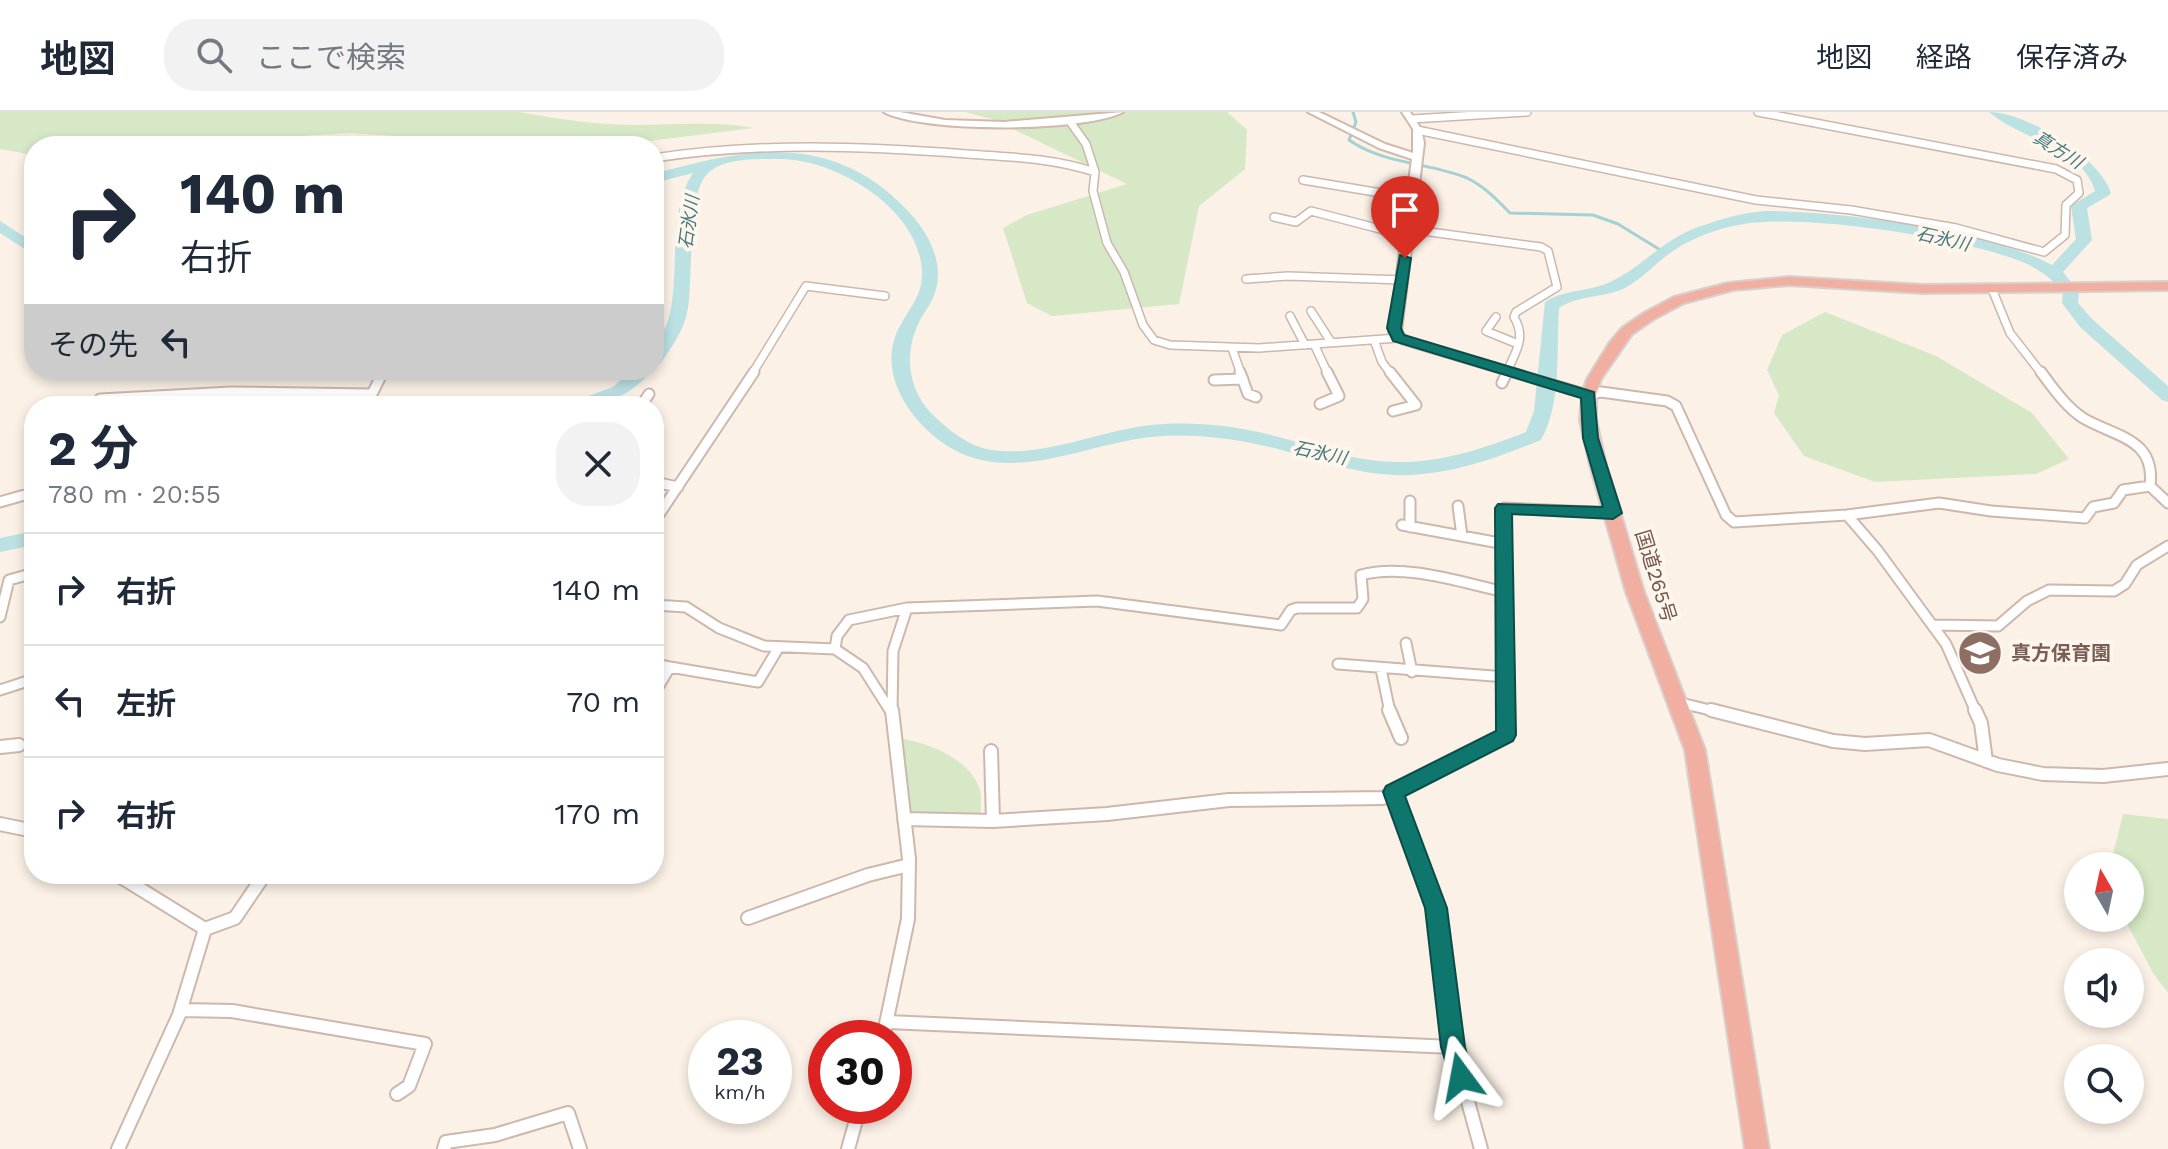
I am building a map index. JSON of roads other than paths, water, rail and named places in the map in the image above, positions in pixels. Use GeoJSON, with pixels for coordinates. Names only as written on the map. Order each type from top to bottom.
{"type":"FeatureCollection","features":[{"type":"Feature","properties":{"kind":"highway","name":"国道265号"},"geometry":{"type":"LineString","coordinates":[[1757,1149],[1695,750],[1635,592],[1580,394],[1627,331],[1679,300],[1706,291],[1789,281],[1923,289],[2168,286]]}},
{"type":"Feature","properties":{"kind":"main road"},"geometry":{"type":"LineString","coordinates":[[888,112],[942,122],[1028,125],[1071,123],[1119,112]]}},
{"type":"Feature","properties":{"kind":"main road"},"geometry":{"type":"LineString","coordinates":[[1312,112],[1382,146],[1416,157]]}},
{"type":"Feature","properties":{"kind":"main road"},"geometry":{"type":"LineString","coordinates":[[1409,116],[1417,130],[1416,157],[1394,328],[1398,338],[1506,375],[1580,394]]}},
{"type":"Feature","properties":{"kind":"street"},"geometry":{"type":"LineString","coordinates":[[1409,116],[1527,112]]}},
{"type":"Feature","properties":{"kind":"street"},"geometry":{"type":"LineString","coordinates":[[1417,130],[1756,200],[1851,210],[1956,228],[2044,252],[2065,235],[2066,205],[2079,193],[2077,180],[2056,169],[1758,112]]}},
{"type":"Feature","properties":{"kind":"street"},"geometry":{"type":"LineString","coordinates":[[1071,123],[1086,144],[1095,172],[1093,191],[1107,243],[1124,272],[1143,325],[1154,340],[1170,345],[1232,348],[1398,338]]}},
{"type":"Feature","properties":{"kind":"street"},"geometry":{"type":"LineString","coordinates":[[664,157],[790,145],[868,146],[1051,159],[1095,172]]}},
{"type":"Feature","properties":{"kind":"street"},"geometry":{"type":"LineString","coordinates":[[1303,180],[1411,198]]}},
{"type":"Feature","properties":{"kind":"street"},"geometry":{"type":"LineString","coordinates":[[1274,217],[1296,222],[1311,211],[1407,232],[1541,247],[1548,251],[1557,287],[1516,312],[1514,317],[1522,330],[1506,375]]}},
{"type":"Feature","properties":{"kind":"street"},"geometry":{"type":"LineString","coordinates":[[1359,279],[1361,269]]}},
{"type":"Feature","properties":{"kind":"street"},"geometry":{"type":"LineString","coordinates":[[1246,279],[1288,276],[1402,280]]}},
{"type":"Feature","properties":{"kind":"street"},"geometry":{"type":"LineString","coordinates":[[664,507],[806,286],[885,296]]}},
{"type":"Feature","properties":{"kind":"street"},"geometry":{"type":"LineString","coordinates":[[1992,289],[2010,333],[2062,399],[2081,417],[2136,443],[2144,452],[2152,471],[2150,486]]}},
{"type":"Feature","properties":{"kind":"street"},"geometry":{"type":"LineString","coordinates":[[1311,311],[1331,342]]}},
{"type":"Feature","properties":{"kind":"street"},"geometry":{"type":"LineString","coordinates":[[1290,316],[1310,344],[1339,396],[1320,404]]}},
{"type":"Feature","properties":{"kind":"street"},"geometry":{"type":"LineString","coordinates":[[1496,317],[1486,331],[1518,344]]}},
{"type":"Feature","properties":{"kind":"street"},"geometry":{"type":"LineString","coordinates":[[1374,340],[1382,362],[1416,405],[1393,411]]}},
{"type":"Feature","properties":{"kind":"street"},"geometry":{"type":"LineString","coordinates":[[1232,348],[1248,394],[1256,397]]}},
{"type":"Feature","properties":{"kind":"street"},"geometry":{"type":"LineString","coordinates":[[1214,380],[1243,379]]}},
{"type":"Feature","properties":{"kind":"street"},"geometry":{"type":"LineString","coordinates":[[158,396],[216,393],[372,394],[379,380]]}},
{"type":"Feature","properties":{"kind":"street"},"geometry":{"type":"LineString","coordinates":[[1580,394],[1605,393],[1667,401],[1676,406],[1726,515],[1734,522],[1847,515],[1939,503],[1991,511],[2085,518],[2093,507],[2114,503],[2123,490],[2150,486]]}},
{"type":"Feature","properties":{"kind":"street"},"geometry":{"type":"LineString","coordinates":[[664,484],[678,487]]}},
{"type":"Feature","properties":{"kind":"street"},"geometry":{"type":"LineString","coordinates":[[2150,486],[2168,503]]}},
{"type":"Feature","properties":{"kind":"street"},"geometry":{"type":"LineString","coordinates":[[0,502],[24,495]]}},
{"type":"Feature","properties":{"kind":"street"},"geometry":{"type":"LineString","coordinates":[[1410,501],[1406,526],[1505,544]]}},
{"type":"Feature","properties":{"kind":"street"},"geometry":{"type":"LineString","coordinates":[[1458,506],[1462,536]]}},
{"type":"Feature","properties":{"kind":"street"},"geometry":{"type":"LineString","coordinates":[[904,819],[993,821],[1107,814],[1229,800],[1383,798],[1506,735],[1504,508],[1613,513]]}},
{"type":"Feature","properties":{"kind":"street"},"geometry":{"type":"LineString","coordinates":[[1847,515],[1946,644],[1981,723],[1986,761]]}},
{"type":"Feature","properties":{"kind":"street"},"geometry":{"type":"LineString","coordinates":[[1934,625],[1998,626],[2027,601],[2049,590],[2114,591],[2125,584],[2137,565],[2168,546]]}},
{"type":"Feature","properties":{"kind":"street"},"geometry":{"type":"LineString","coordinates":[[835,649],[837,636],[849,620],[907,608],[1097,601],[1281,625],[1291,610],[1297,608],[1357,608],[1363,599],[1361,575],[1367,572],[1408,574],[1506,592]]}},
{"type":"Feature","properties":{"kind":"street"},"geometry":{"type":"LineString","coordinates":[[0,617],[9,580],[24,576]]}},
{"type":"Feature","properties":{"kind":"street"},"geometry":{"type":"LineString","coordinates":[[664,606],[686,607],[719,628],[764,646],[835,649],[863,668],[892,714]]}},
{"type":"Feature","properties":{"kind":"street"},"geometry":{"type":"LineString","coordinates":[[888,1020],[908,919],[909,865],[892,714],[893,651],[907,608]]}},
{"type":"Feature","properties":{"kind":"street"},"geometry":{"type":"LineString","coordinates":[[1406,643],[1412,672]]}},
{"type":"Feature","properties":{"kind":"street"},"geometry":{"type":"LineString","coordinates":[[664,666],[758,682],[779,647]]}},
{"type":"Feature","properties":{"kind":"street"},"geometry":{"type":"LineString","coordinates":[[1338,664],[1506,677]]}},
{"type":"Feature","properties":{"kind":"street"},"geometry":{"type":"LineString","coordinates":[[664,677],[670,667]]}},
{"type":"Feature","properties":{"kind":"street"},"geometry":{"type":"LineString","coordinates":[[1381,669],[1389,710],[1401,738]]}},
{"type":"Feature","properties":{"kind":"street"},"geometry":{"type":"LineString","coordinates":[[0,690],[24,682]]}},
{"type":"Feature","properties":{"kind":"street"},"geometry":{"type":"LineString","coordinates":[[1677,702],[1721,711],[1757,724],[1856,744],[1917,738],[1933,740],[2020,771],[2092,779],[2168,769]]}},
{"type":"Feature","properties":{"kind":"street"},"geometry":{"type":"LineString","coordinates":[[0,747],[19,745]]}},
{"type":"Feature","properties":{"kind":"street"},"geometry":{"type":"LineString","coordinates":[[991,751],[993,821]]}},
{"type":"Feature","properties":{"kind":"street"},"geometry":{"type":"LineString","coordinates":[[1394,792],[1436,908],[1453,1047],[1481,1149]]}},
{"type":"Feature","properties":{"kind":"street"},"geometry":{"type":"LineString","coordinates":[[0,824],[24,829]]}},
{"type":"Feature","properties":{"kind":"street"},"geometry":{"type":"LineString","coordinates":[[748,918],[788,908],[873,870],[909,865]]}},
{"type":"Feature","properties":{"kind":"street"},"geometry":{"type":"LineString","coordinates":[[132,884],[205,929]]}},
{"type":"Feature","properties":{"kind":"street"},"geometry":{"type":"LineString","coordinates":[[205,929],[235,918],[258,884]]}},
{"type":"Feature","properties":{"kind":"street"},"geometry":{"type":"LineString","coordinates":[[118,1149],[171,1042],[195,975],[205,929]]}},
{"type":"Feature","properties":{"kind":"street"},"geometry":{"type":"LineString","coordinates":[[182,1010],[232,1011],[425,1044],[409,1086],[397,1094]]}},
{"type":"Feature","properties":{"kind":"street"},"geometry":{"type":"LineString","coordinates":[[912,1023],[1453,1047]]}},
{"type":"Feature","properties":{"kind":"street"},"geometry":{"type":"LineString","coordinates":[[444,1149],[446,1142],[495,1135],[568,1113],[580,1149]]}},
{"type":"Feature","properties":{"kind":"street"},"geometry":{"type":"LineString","coordinates":[[848,1149],[855,1124]]}},
{"type":"Feature","properties":{"kind":"waterway"},"geometry":{"type":"LineString","coordinates":[[1353,112],[1356,122],[1349,140],[1363,148],[1392,159],[1467,178],[1485,189],[1510,213],[1593,215],[1618,224],[1662,251]]}},
{"type":"Feature","properties":{"kind":"waterway","name":"真方川"},"geometry":{"type":"LineString","coordinates":[[1996,112],[2059,146],[2090,170],[2100,182],[2103,193],[2079,206],[2084,240],[2054,273]]}},
{"type":"Feature","properties":{"kind":"waterway","name":"石氷川"},"geometry":{"type":"LineString","coordinates":[[664,344],[678,315],[681,300],[686,218],[694,182],[701,171],[718,162],[779,155],[813,159],[840,169],[890,201],[910,222],[924,246],[930,272],[926,299],[908,326],[904,338],[902,362],[905,390],[924,417],[942,433],[964,448],[986,456],[1032,456],[1125,434],[1183,429],[1240,435],[1382,468],[1432,467],[1484,454],[1534,436],[1543,411],[1551,306],[1574,295],[1615,286],[1671,245],[1737,220],[1764,216],[1792,217],[1915,231],[1998,249],[2031,260],[2054,273]]}},
{"type":"Feature","properties":{"kind":"waterway"},"geometry":{"type":"LineString","coordinates":[[664,176],[710,163]]}},
{"type":"Feature","properties":{"kind":"waterway"},"geometry":{"type":"LineString","coordinates":[[0,226],[24,243]]}},
{"type":"Feature","properties":{"kind":"waterway","name":"石氷川"},"geometry":{"type":"LineString","coordinates":[[2054,273],[2071,292],[2070,303],[2086,323],[2168,396]]}},
{"type":"Feature","properties":{"kind":"waterway","name":"石氷川"},"geometry":{"type":"LineString","coordinates":[[606,396],[619,391],[632,380]]}},
{"type":"Feature","properties":{"kind":"waterway","name":"石氷川"},"geometry":{"type":"LineString","coordinates":[[0,545],[24,540]]}},
{"type":"Feature","properties":{"kind":"place","name":"真方保育園"},"geometry":{"type":"Point","coordinates":[1980,653]}}]}
